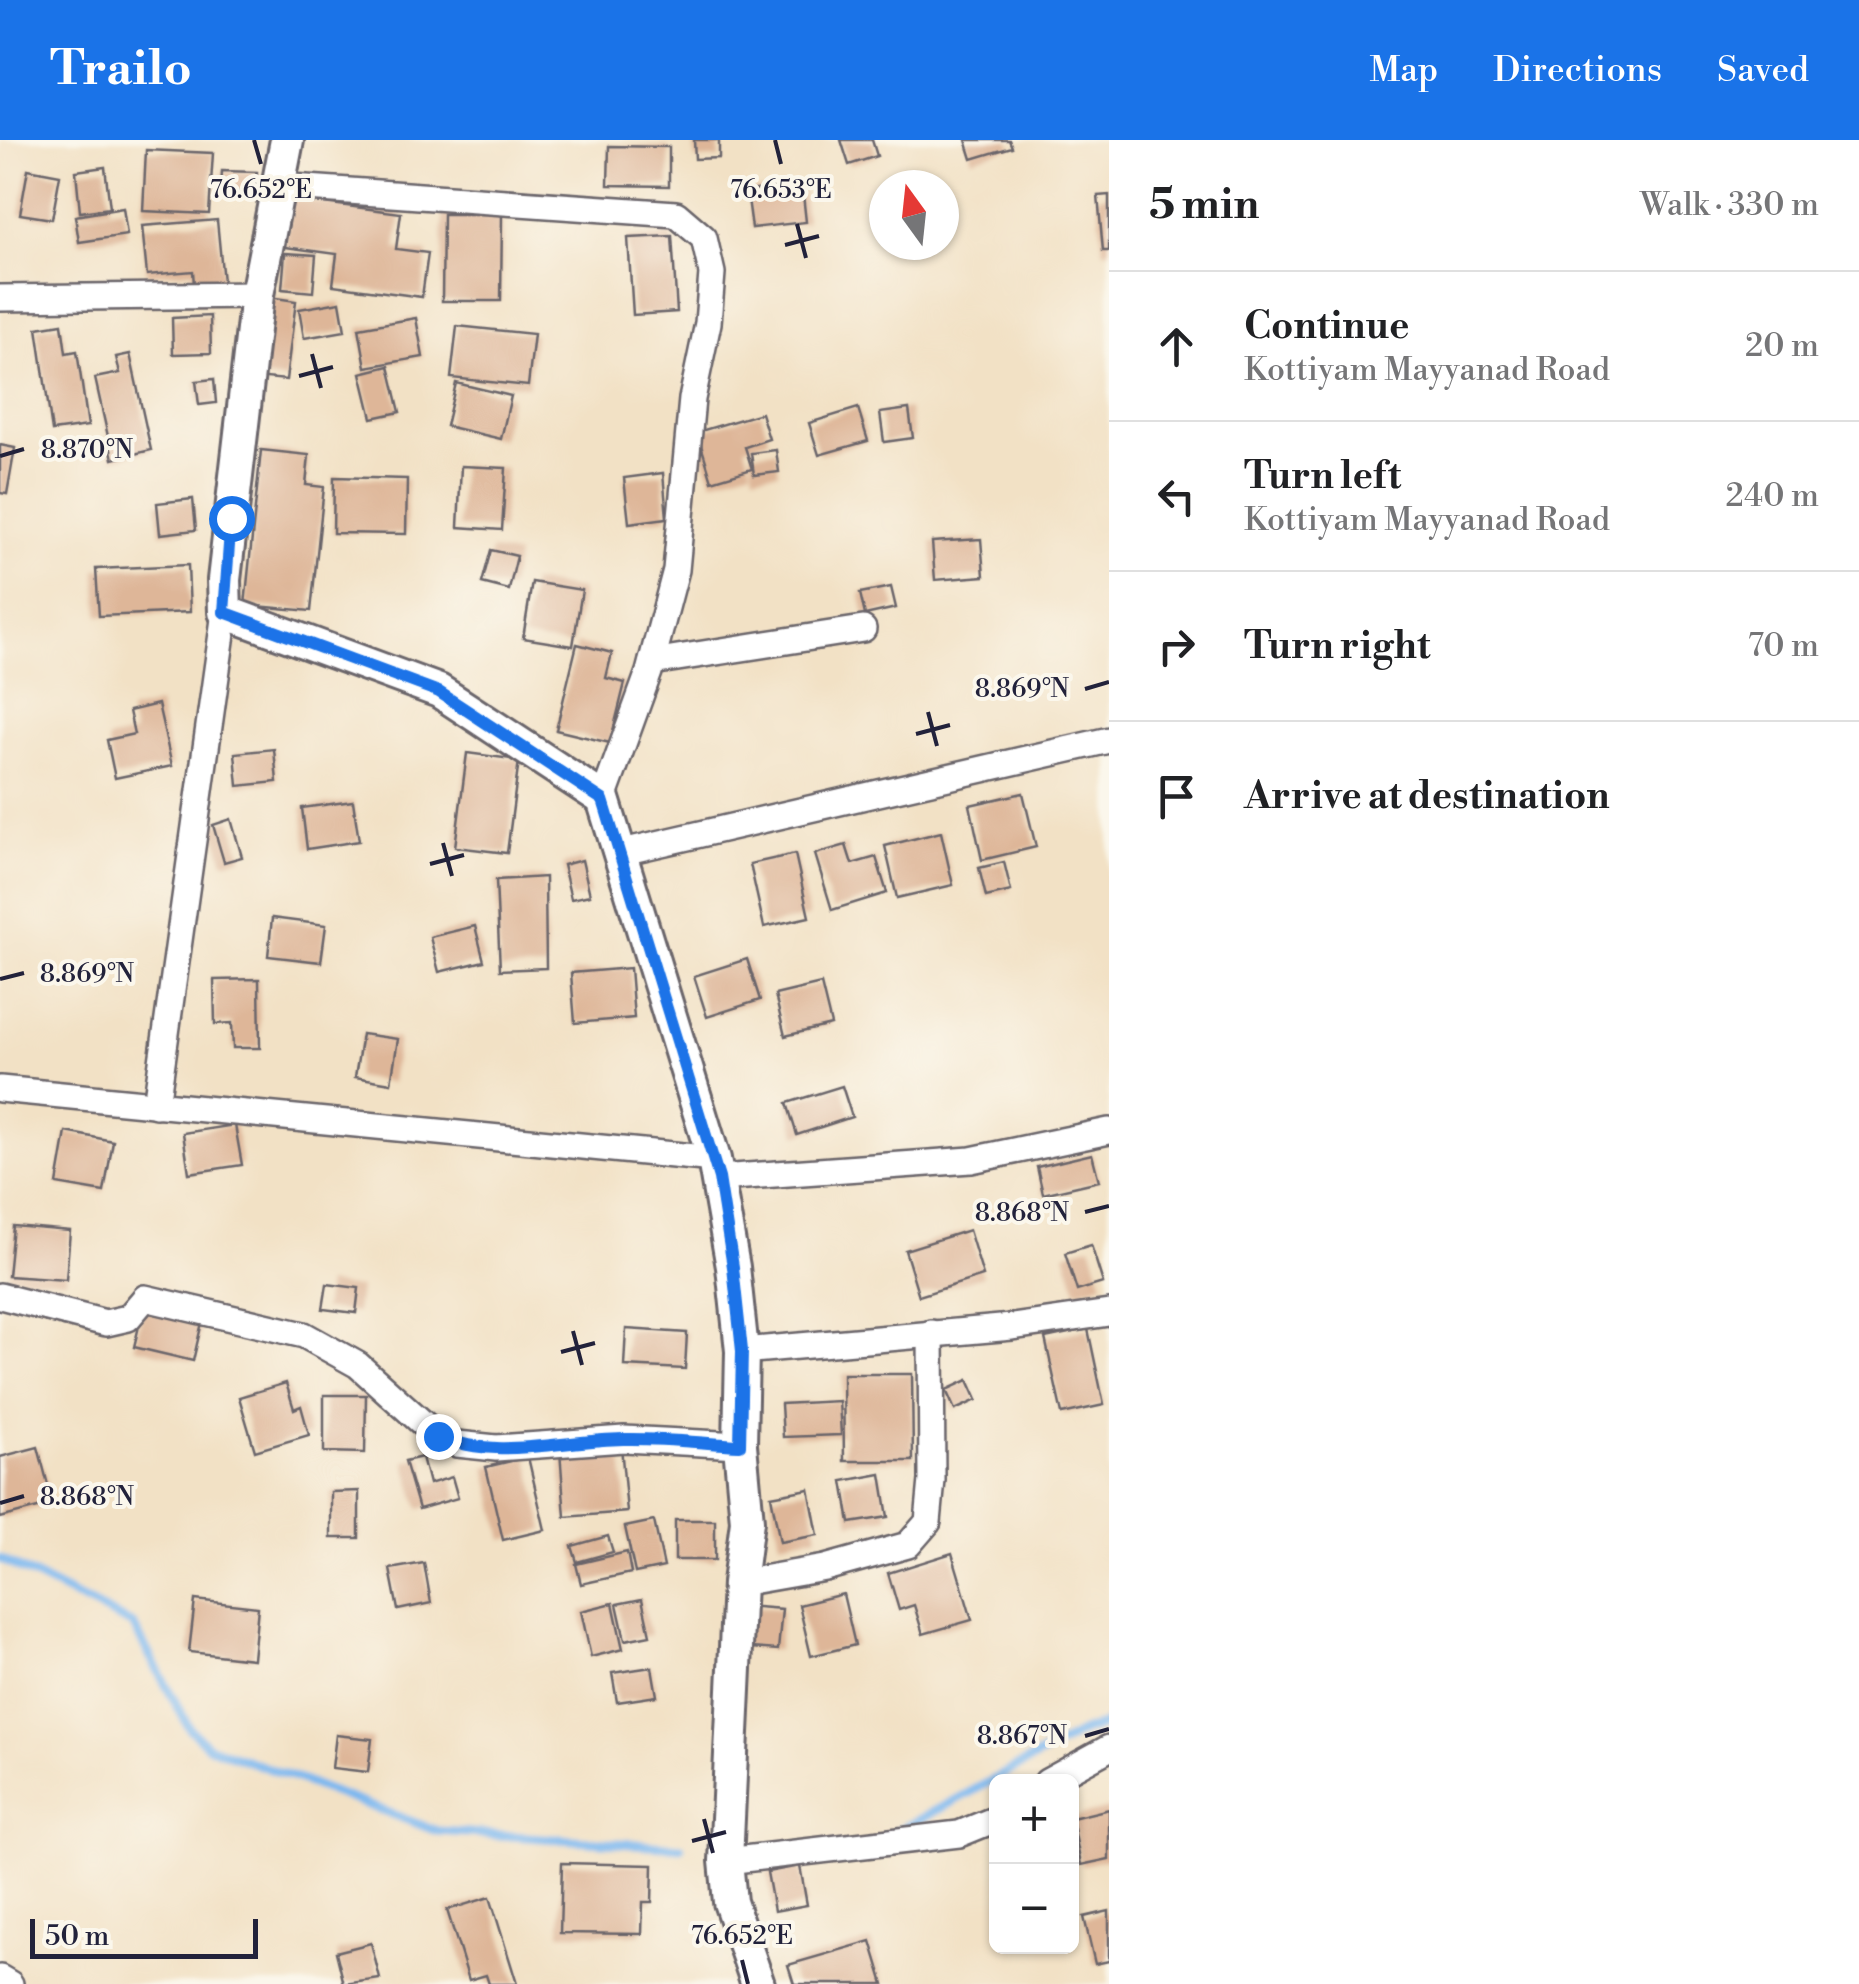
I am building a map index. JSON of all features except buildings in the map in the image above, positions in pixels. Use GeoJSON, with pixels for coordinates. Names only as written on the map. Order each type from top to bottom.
{"type":"FeatureCollection","features":[{"type":"Feature","properties":{"kind":"street"},"geometry":{"type":"LineString","coordinates":[[156,1104],[224,612],[224,580],[257,295],[287,140]]}},
{"type":"Feature","properties":{"kind":"street"},"geometry":{"type":"LineString","coordinates":[[278,186],[676,214],[704,238],[712,273],[708,322],[692,399],[676,570],[652,662],[603,800],[716,1168],[733,1267],[742,1351],[740,1445],[746,1520],[739,1583],[726,1860],[730,1902],[758,1984]]}},
{"type":"Feature","properties":{"kind":"street"},"geometry":{"type":"LineString","coordinates":[[0,298],[257,295]]}},
{"type":"Feature","properties":{"kind":"street"},"geometry":{"type":"LineString","coordinates":[[224,612],[439,692],[603,800]]}},
{"type":"Feature","properties":{"kind":"street"},"geometry":{"type":"LineString","coordinates":[[652,662],[863,629]]}},
{"type":"Feature","properties":{"kind":"street"},"geometry":{"type":"LineString","coordinates":[[618,852],[1109,740]]}},
{"type":"Feature","properties":{"kind":"street"},"geometry":{"type":"LineString","coordinates":[[0,1089],[716,1168],[971,1160],[1109,1131]]}},
{"type":"Feature","properties":{"kind":"street"},"geometry":{"type":"LineString","coordinates":[[0,1296],[106,1322],[128,1318],[146,1298],[304,1335],[358,1366],[438,1436],[457,1444],[496,1448],[624,1439],[740,1445]]}},
{"type":"Feature","properties":{"kind":"street"},"geometry":{"type":"LineString","coordinates":[[742,1351],[1012,1327],[1109,1313]]}},
{"type":"Feature","properties":{"kind":"street"},"geometry":{"type":"LineString","coordinates":[[739,1583],[826,1568],[908,1545],[928,1522],[932,1480],[931,1334]]}},
{"type":"Feature","properties":{"kind":"street"},"geometry":{"type":"LineString","coordinates":[[1061,1774],[1109,1748]]}},
{"type":"Feature","properties":{"kind":"street"},"geometry":{"type":"LineString","coordinates":[[726,1860],[959,1834],[989,1822]]}},
{"type":"Feature","properties":{"kind":"street"},"geometry":{"type":"LineString","coordinates":[[0,1978],[10,1984]]}},
{"type":"Feature","properties":{"kind":"waterway"},"geometry":{"type":"LineString","coordinates":[[0,1559],[133,1625],[190,1729],[208,1746],[437,1831],[681,1847]]}},
{"type":"Feature","properties":{"kind":"waterway"},"geometry":{"type":"LineString","coordinates":[[898,1831],[1082,1732],[1109,1723]]}},
{"type":"Feature","properties":{"kind":"route"},"geometry":{"type":"LineString","coordinates":[[231,518],[224,612],[439,692],[603,800],[719,1178],[742,1351],[740,1445],[624,1439],[496,1448],[457,1444],[438,1436]]}}]}
